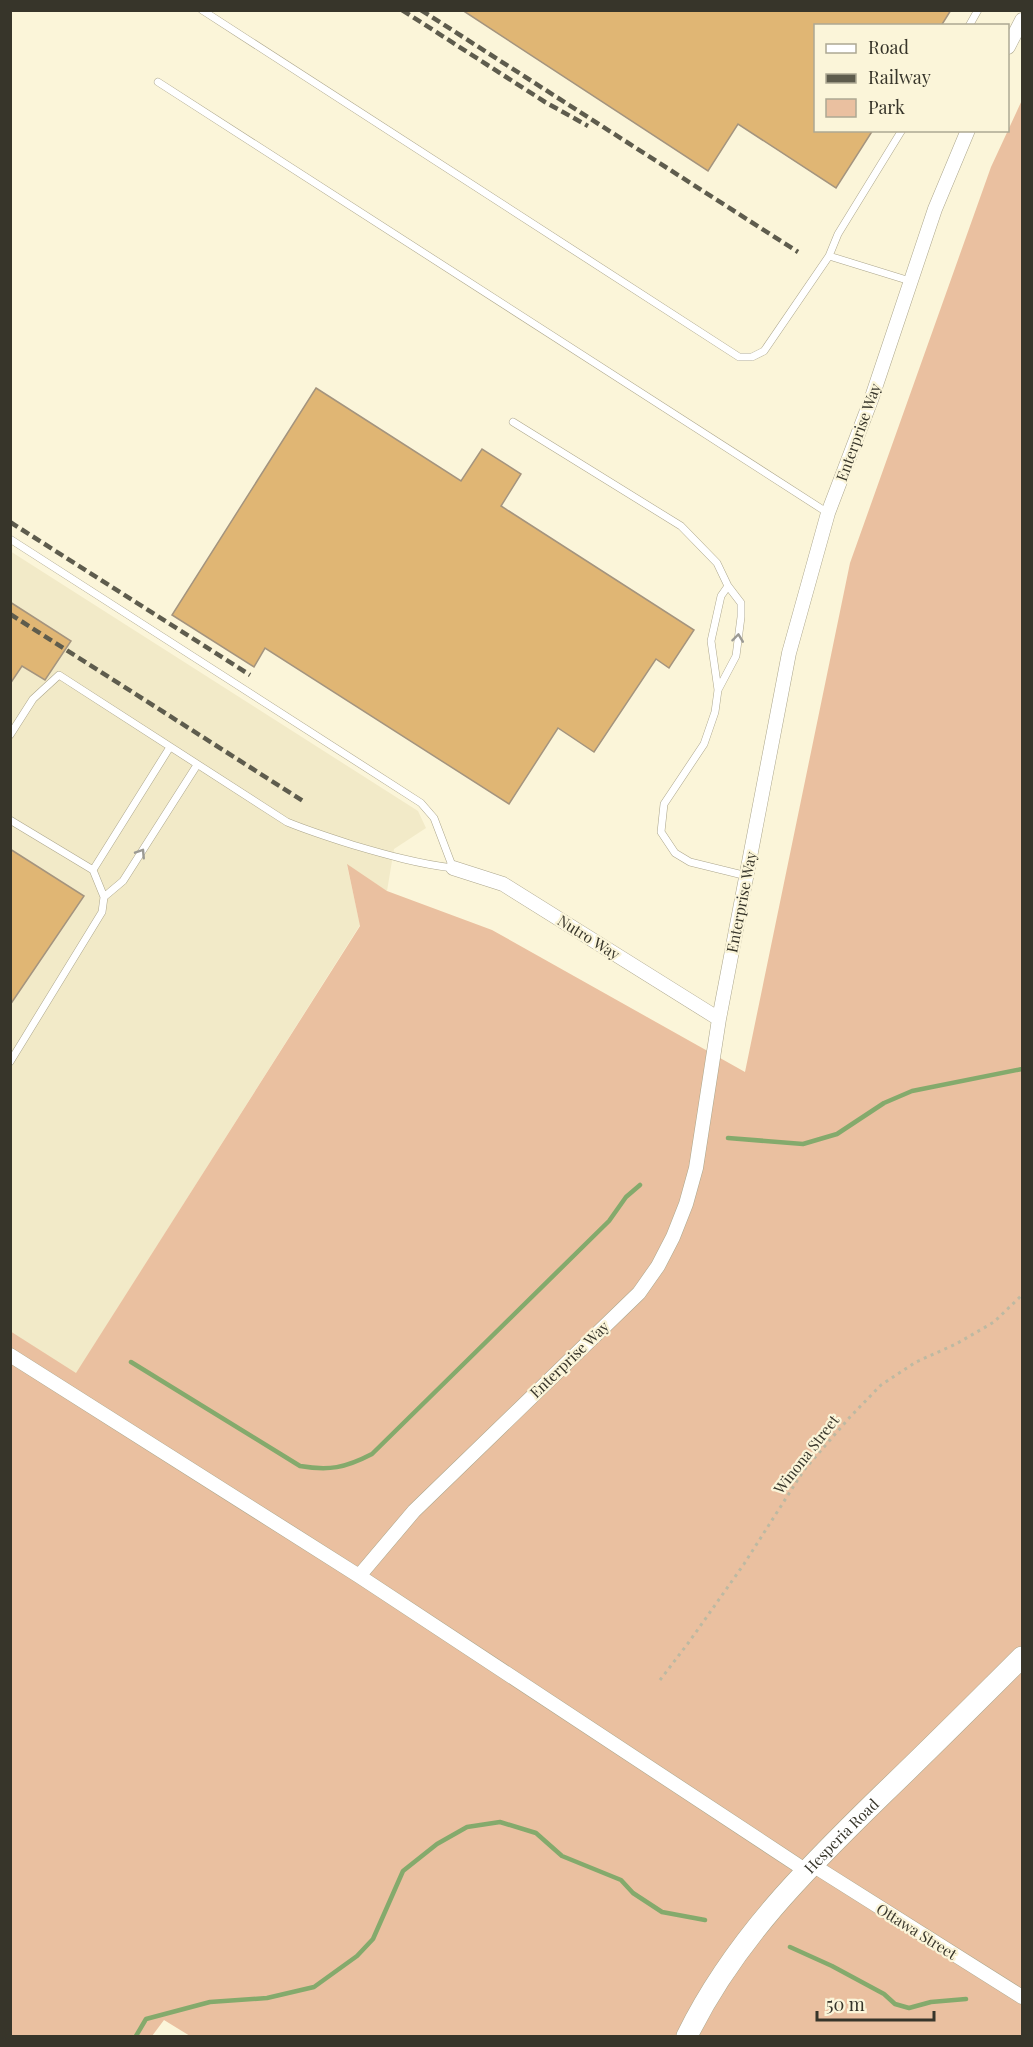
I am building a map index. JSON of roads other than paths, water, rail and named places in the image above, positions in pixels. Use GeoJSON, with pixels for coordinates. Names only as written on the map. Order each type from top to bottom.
{"type":"FeatureCollection","features":[{"type":"Feature","properties":{"kind":"main road","name":"Hesperia Road"},"geometry":{"type":"LineString","coordinates":[[687,2037],[697,2015],[735,1957],[765,1916],[808,1867],[1023,1657]]}},
{"type":"Feature","properties":{"kind":"street"},"geometry":{"type":"LineString","coordinates":[[1009,45],[1023,20]]}},
{"type":"Feature","properties":{"kind":"street","name":"Enterprise Way"},"geometry":{"type":"LineString","coordinates":[[359,1576],[414,1511],[639,1293],[658,1266],[686,1204],[696,1168],[719,1019],[789,653],[828,513],[871,400],[934,210],[967,132]]}},
{"type":"Feature","properties":{"kind":"street","name":"Nutro Way"},"geometry":{"type":"LineString","coordinates":[[453,868],[503,884],[719,1019]]}},
{"type":"Feature","properties":{"kind":"street","name":"Ottawa Street"},"geometry":{"type":"LineString","coordinates":[[10,1355],[359,1576],[808,1867],[1023,1997]]}},
{"type":"Feature","properties":{"kind":"lane"},"geometry":{"type":"LineString","coordinates":[[202,10],[739,357],[752,357],[764,351],[829,256],[838,234],[902,132]]}},
{"type":"Feature","properties":{"kind":"lane"},"geometry":{"type":"LineString","coordinates":[[970,24],[978,10]]}},
{"type":"Feature","properties":{"kind":"lane"},"geometry":{"type":"LineString","coordinates":[[158,82],[828,513]]}},
{"type":"Feature","properties":{"kind":"lane"},"geometry":{"type":"LineString","coordinates":[[829,256],[910,281]]}},
{"type":"Feature","properties":{"kind":"lane"},"geometry":{"type":"LineString","coordinates":[[513,422],[681,526],[717,563],[728,586],[741,603],[736,657],[718,690],[710,730],[704,744],[664,804],[661,832],[675,853],[690,862],[747,876]]}},
{"type":"Feature","properties":{"kind":"lane"},"geometry":{"type":"LineString","coordinates":[[10,539],[421,803],[435,818],[453,868],[420,864],[304,829],[267,810],[59,675],[33,699],[10,735]]}},
{"type":"Feature","properties":{"kind":"lane"},"geometry":{"type":"LineString","coordinates":[[718,690],[711,641],[722,596],[728,586]]}},
{"type":"Feature","properties":{"kind":"lane"},"geometry":{"type":"LineString","coordinates":[[93,870],[170,747]]}},
{"type":"Feature","properties":{"kind":"lane"},"geometry":{"type":"LineString","coordinates":[[104,897],[123,880],[197,765]]}},
{"type":"Feature","properties":{"kind":"lane"},"geometry":{"type":"LineString","coordinates":[[10,820],[93,870],[104,897],[102,912],[10,1062]]}},
{"type":"Feature","properties":{"kind":"waterway"},"geometry":{"type":"LineString","coordinates":[[728,1138],[803,1144],[837,1134],[884,1103],[912,1091],[1022,1069]]}},
{"type":"Feature","properties":{"kind":"waterway"},"geometry":{"type":"LineString","coordinates":[[131,1362],[300,1466],[328,1468],[353,1462],[372,1454],[609,1221],[626,1197],[640,1185]]}},
{"type":"Feature","properties":{"kind":"waterway"},"geometry":{"type":"LineString","coordinates":[[136,2036],[146,2019],[210,2002],[267,1998],[314,1987],[357,1956],[373,1939],[403,1871],[437,1844],[467,1827],[500,1822],[536,1833],[562,1856],[621,1880],[633,1893],[662,1912],[705,1920]]}},
{"type":"Feature","properties":{"kind":"waterway"},"geometry":{"type":"LineString","coordinates":[[790,1947],[884,1994],[895,2004],[909,2008],[931,2002],[966,1999]]}},
{"type":"Feature","properties":{"kind":"railway"},"geometry":{"type":"LineString","coordinates":[[402,10],[545,102],[588,126]]}},
{"type":"Feature","properties":{"kind":"railway"},"geometry":{"type":"LineString","coordinates":[[421,10],[798,252]]}},
{"type":"Feature","properties":{"kind":"railway"},"geometry":{"type":"LineString","coordinates":[[10,522],[250,675]]}},
{"type":"Feature","properties":{"kind":"railway"},"geometry":{"type":"LineString","coordinates":[[10,614],[303,801]]}}]}
